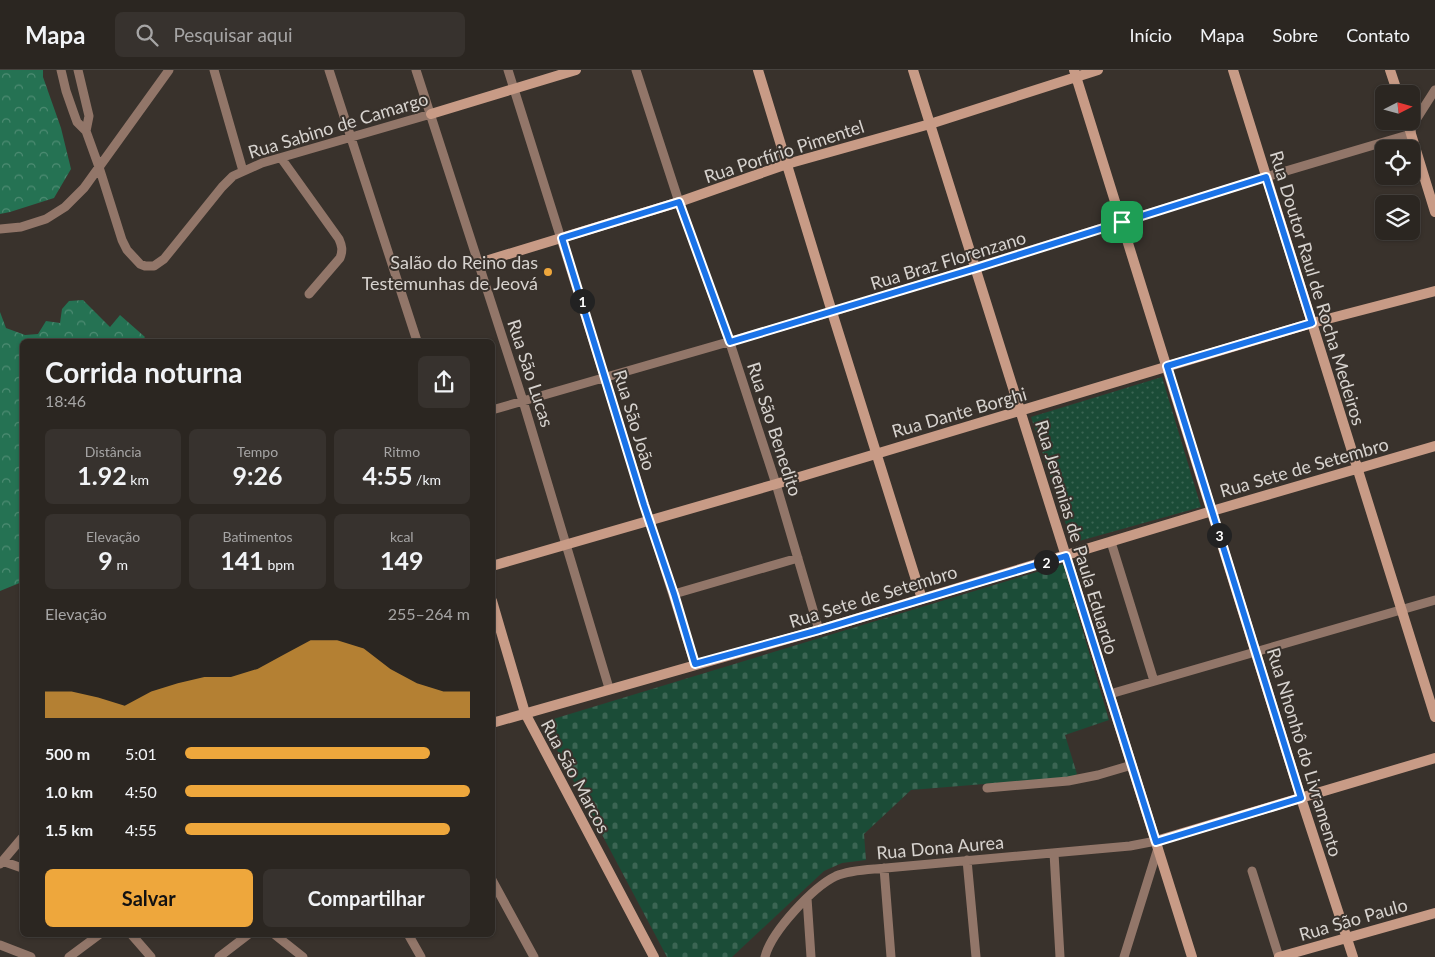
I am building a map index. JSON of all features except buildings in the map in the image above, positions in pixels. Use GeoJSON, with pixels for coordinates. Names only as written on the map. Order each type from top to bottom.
{"type":"FeatureCollection","features":[{"type":"Feature","properties":{"kind":"street"},"geometry":{"type":"LineString","coordinates":[[61,70],[77,122],[86,131],[99,167]]}},
{"type":"Feature","properties":{"kind":"street"},"geometry":{"type":"LineString","coordinates":[[78,70],[89,116],[86,131]]}},
{"type":"Feature","properties":{"kind":"street"},"geometry":{"type":"LineString","coordinates":[[0,229],[21,227],[46,219],[65,207],[99,167],[169,70]]}},
{"type":"Feature","properties":{"kind":"street"},"geometry":{"type":"LineString","coordinates":[[214,70],[243,170]]}},
{"type":"Feature","properties":{"kind":"street"},"geometry":{"type":"LineString","coordinates":[[329,70],[416,339]]}},
{"type":"Feature","properties":{"kind":"street","name":"Rua São Lucas"},"geometry":{"type":"LineString","coordinates":[[416,70],[523,401],[609,688]]}},
{"type":"Feature","properties":{"kind":"street","name":"Rua São João"},"geometry":{"type":"LineString","coordinates":[[508,70],[695,664]]}},
{"type":"Feature","properties":{"kind":"street","name":"Rua Sabino de Camargo"},"geometry":{"type":"LineString","coordinates":[[99,167],[122,240],[134,259],[140,264],[154,266],[164,259],[222,187],[233,176],[243,170],[576,70]]}},
{"type":"Feature","properties":{"kind":"street","name":"Rua São Benedito"},"geometry":{"type":"LineString","coordinates":[[636,70],[679,202],[730,342],[776,484],[819,630]]}},
{"type":"Feature","properties":{"kind":"street"},"geometry":{"type":"LineString","coordinates":[[758,70],[922,598]]}},
{"type":"Feature","properties":{"kind":"street","name":"Rua Jeremias de Paula Eduardo"},"geometry":{"type":"LineString","coordinates":[[913,70],[1192,957]]}},
{"type":"Feature","properties":{"kind":"street","name":"Rua Porfírio Pimentel"},"geometry":{"type":"LineString","coordinates":[[479,263],[679,202],[787,164],[930,124],[1075,73],[1098,70]]}},
{"type":"Feature","properties":{"kind":"street","name":"Rua Doutor Raul de Rocha Medeiros"},"geometry":{"type":"LineString","coordinates":[[1233,70],[1435,717]]}},
{"type":"Feature","properties":{"kind":"street"},"geometry":{"type":"LineString","coordinates":[[1390,70],[1395,85]]}},
{"type":"Feature","properties":{"kind":"street","name":"Rua Nhonhô do Livramento"},"geometry":{"type":"LineString","coordinates":[[1075,73],[1301,798],[1353,957]]}},
{"type":"Feature","properties":{"kind":"street"},"geometry":{"type":"LineString","coordinates":[[1411,134],[1412,126],[1435,90]]}},
{"type":"Feature","properties":{"kind":"street"},"geometry":{"type":"LineString","coordinates":[[1409,130],[1435,212]]}},
{"type":"Feature","properties":{"kind":"street","name":"Rua Braz Florenzano"},"geometry":{"type":"LineString","coordinates":[[495,409],[832,312],[1266,177],[1411,134]]}},
{"type":"Feature","properties":{"kind":"street"},"geometry":{"type":"LineString","coordinates":[[281,158],[342,245],[340,258],[309,294]]}},
{"type":"Feature","properties":{"kind":"street","name":"Rua Dante Borghi"},"geometry":{"type":"LineString","coordinates":[[495,565],[776,484],[1312,323],[1435,291]]}},
{"type":"Feature","properties":{"kind":"street","name":"Rua Sete de Setembro"},"geometry":{"type":"LineString","coordinates":[[495,722],[609,688],[819,630],[1212,511],[1435,446]]}},
{"type":"Feature","properties":{"kind":"street"},"geometry":{"type":"LineString","coordinates":[[1110,542],[1154,681]]}},
{"type":"Feature","properties":{"kind":"street"},"geometry":{"type":"LineString","coordinates":[[674,594],[798,558]]}},
{"type":"Feature","properties":{"kind":"street"},"geometry":{"type":"LineString","coordinates":[[1110,694],[1435,600]]}},
{"type":"Feature","properties":{"kind":"street","name":"Rua São Marcos"},"geometry":{"type":"LineString","coordinates":[[495,612],[524,713],[654,957]]}},
{"type":"Feature","properties":{"kind":"street"},"geometry":{"type":"LineString","coordinates":[[1124,957],[1157,845],[1301,798],[1435,758]]}},
{"type":"Feature","properties":{"kind":"street"},"geometry":{"type":"LineString","coordinates":[[987,788],[1068,781],[1132,765]]}},
{"type":"Feature","properties":{"kind":"street"},"geometry":{"type":"LineString","coordinates":[[20,840],[1,862],[20,867]]}},
{"type":"Feature","properties":{"kind":"street","name":"Rua Dona Aurea"},"geometry":{"type":"LineString","coordinates":[[766,957],[772,939],[807,898],[826,882],[838,875],[884,868],[966,860],[1157,845]]}},
{"type":"Feature","properties":{"kind":"street"},"geometry":{"type":"LineString","coordinates":[[1054,853],[1060,957]]}},
{"type":"Feature","properties":{"kind":"street"},"geometry":{"type":"LineString","coordinates":[[966,860],[976,957]]}},
{"type":"Feature","properties":{"kind":"street"},"geometry":{"type":"LineString","coordinates":[[884,868],[891,957]]}},
{"type":"Feature","properties":{"kind":"street"},"geometry":{"type":"LineString","coordinates":[[1252,871],[1279,957]]}},
{"type":"Feature","properties":{"kind":"street"},"geometry":{"type":"LineString","coordinates":[[495,886],[534,957]]}},
{"type":"Feature","properties":{"kind":"street"},"geometry":{"type":"LineString","coordinates":[[807,898],[811,957]]}},
{"type":"Feature","properties":{"kind":"street","name":"Rua São Paulo"},"geometry":{"type":"LineString","coordinates":[[1279,957],[1435,913]]}},
{"type":"Feature","properties":{"kind":"street"},"geometry":{"type":"LineString","coordinates":[[69,957],[96,937]]}},
{"type":"Feature","properties":{"kind":"street"},"geometry":{"type":"LineString","coordinates":[[134,937],[151,957]]}},
{"type":"Feature","properties":{"kind":"street"},"geometry":{"type":"LineString","coordinates":[[218,957],[245,937]]}},
{"type":"Feature","properties":{"kind":"street"},"geometry":{"type":"LineString","coordinates":[[278,937],[303,957]]}},
{"type":"Feature","properties":{"kind":"street"},"geometry":{"type":"LineString","coordinates":[[410,937],[421,957]]}},
{"type":"Feature","properties":{"kind":"street"},"geometry":{"type":"LineString","coordinates":[[0,945],[31,957]]}},
{"type":"Feature","properties":{"kind":"green space"},"geometry":{"type":"Polygon","coordinates":[[[0,70],[43,70],[43,77],[61,128],[71,169],[54,198],[0,214],[0,70]]]}},
{"type":"Feature","properties":{"kind":"green space"},"geometry":{"type":"Polygon","coordinates":[[[83,300],[110,327],[120,315],[145,337],[144,339],[20,339],[20,583],[0,591],[0,312],[6,328],[25,335],[38,334],[46,321],[60,323],[62,309],[69,301],[83,300]]]}},
{"type":"Feature","properties":{"kind":"green space"},"geometry":{"type":"Polygon","coordinates":[[[1162,377],[1201,507],[1072,543],[1031,417],[1162,377]]]}},
{"type":"Feature","properties":{"kind":"green space"},"geometry":{"type":"Polygon","coordinates":[[[1063,564],[1109,720],[1065,735],[1077,774],[1072,777],[911,790],[864,834],[866,860],[842,863],[824,871],[732,957],[667,957],[547,731],[546,725],[550,720],[1063,564]]]}},
{"type":"Feature","properties":{"kind":"place","name":"Salão do Reino das Testemunhas de Jeová"},"geometry":{"type":"Point","coordinates":[548,272]}},
{"type":"Feature","properties":{"kind":"route"},"geometry":{"type":"LineString","coordinates":[[1266,177],[1312,323],[1167,366],[1301,798],[1156,842],[1066,556],[819,630],[695,664],[562,238],[679,202],[730,342],[1122,222],[1266,177]]}}]}
